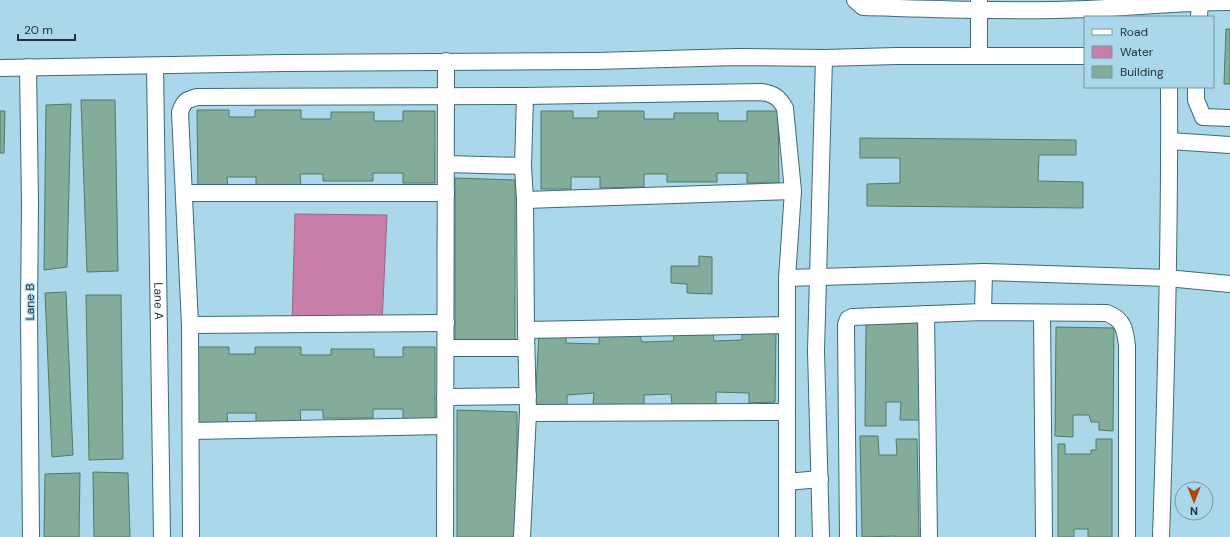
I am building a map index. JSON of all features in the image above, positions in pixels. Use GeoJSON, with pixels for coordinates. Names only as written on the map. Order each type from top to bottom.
{"type":"FeatureCollection","features":[{"type":"Feature","properties":{"kind":"street"},"geometry":{"type":"LineString","coordinates":[[855,0],[864,7],[979,5],[1199,6],[1230,2]]}},
{"type":"Feature","properties":{"kind":"street"},"geometry":{"type":"LineString","coordinates":[[979,5],[979,56]]}},
{"type":"Feature","properties":{"kind":"street"},"geometry":{"type":"LineString","coordinates":[[0,68],[737,57],[824,58],[897,56],[1084,56]]}},
{"type":"Feature","properties":{"kind":"street"},"geometry":{"type":"LineString","coordinates":[[821,537],[816,351],[824,58]]}},
{"type":"Feature","properties":{"kind":"street"},"geometry":{"type":"LineString","coordinates":[[445,537],[446,61]]}},
{"type":"Feature","properties":{"kind":"street","name":"Lane A"},"geometry":{"type":"LineString","coordinates":[[155,66],[162,537]]}},
{"type":"Feature","properties":{"kind":"street","name":"Lane B"},"geometry":{"type":"LineString","coordinates":[[28,67],[30,188],[31,537]]}},
{"type":"Feature","properties":{"kind":"street"},"geometry":{"type":"LineString","coordinates":[[1161,537],[1170,142],[1169,88]]}},
{"type":"Feature","properties":{"kind":"street"},"geometry":{"type":"LineString","coordinates":[[1196,88],[1196,100],[1203,117],[1230,118]]}},
{"type":"Feature","properties":{"kind":"street"},"geometry":{"type":"LineString","coordinates":[[191,537],[190,325],[180,112],[186,100],[196,97],[525,96],[761,92],[772,94],[780,100],[785,108],[793,191],[787,278],[788,537]]}},
{"type":"Feature","properties":{"kind":"street"},"geometry":{"type":"LineString","coordinates":[[522,537],[528,413],[525,200],[523,166],[525,96]]}},
{"type":"Feature","properties":{"kind":"street"},"geometry":{"type":"LineString","coordinates":[[1170,142],[1230,145]]}},
{"type":"Feature","properties":{"kind":"street"},"geometry":{"type":"LineString","coordinates":[[446,164],[523,166]]}},
{"type":"Feature","properties":{"kind":"street"},"geometry":{"type":"LineString","coordinates":[[525,200],[793,191]]}},
{"type":"Feature","properties":{"kind":"street"},"geometry":{"type":"LineString","coordinates":[[184,193],[446,193]]}},
{"type":"Feature","properties":{"kind":"street"},"geometry":{"type":"LineString","coordinates":[[983,312],[984,272]]}},
{"type":"Feature","properties":{"kind":"street"},"geometry":{"type":"LineString","coordinates":[[787,278],[984,272],[1167,278],[1230,284]]}},
{"type":"Feature","properties":{"kind":"street"},"geometry":{"type":"LineString","coordinates":[[848,537],[846,325],[848,320],[852,317],[983,312],[1042,312],[1107,313],[1116,317],[1122,324],[1126,334],[1127,537]]}},
{"type":"Feature","properties":{"kind":"street"},"geometry":{"type":"LineString","coordinates":[[1042,312],[1044,537]]}},
{"type":"Feature","properties":{"kind":"street"},"geometry":{"type":"LineString","coordinates":[[926,314],[929,537]]}},
{"type":"Feature","properties":{"kind":"street"},"geometry":{"type":"LineString","coordinates":[[190,325],[446,323]]}},
{"type":"Feature","properties":{"kind":"street"},"geometry":{"type":"LineString","coordinates":[[526,330],[787,325]]}},
{"type":"Feature","properties":{"kind":"street"},"geometry":{"type":"LineString","coordinates":[[446,348],[526,348]]}},
{"type":"Feature","properties":{"kind":"street"},"geometry":{"type":"LineString","coordinates":[[445,397],[528,396]]}},
{"type":"Feature","properties":{"kind":"street"},"geometry":{"type":"LineString","coordinates":[[528,413],[787,412]]}},
{"type":"Feature","properties":{"kind":"street"},"geometry":{"type":"LineString","coordinates":[[191,431],[445,426]]}},
{"type":"Feature","properties":{"kind":"street"},"geometry":{"type":"LineString","coordinates":[[787,482],[820,479]]}},
{"type":"Feature","properties":{"kind":"water"},"geometry":{"type":"Polygon","coordinates":[[[295,214],[387,215],[382,324],[292,324],[295,214]]]}},
{"type":"Feature","properties":{"kind":"building"},"geometry":{"type":"Polygon","coordinates":[[[1226,29],[1230,29],[1230,84],[1224,84],[1226,29]]]}},
{"type":"Feature","properties":{"kind":"building"},"geometry":{"type":"Polygon","coordinates":[[[81,100],[115,100],[118,271],[87,272],[81,100]]]}},
{"type":"Feature","properties":{"kind":"building"},"geometry":{"type":"Polygon","coordinates":[[[71,104],[67,267],[44,270],[46,105],[71,104]]]}},
{"type":"Feature","properties":{"kind":"building"},"geometry":{"type":"Polygon","coordinates":[[[197,110],[229,110],[229,117],[255,117],[255,110],[301,110],[301,119],[331,119],[331,112],[374,112],[374,121],[403,121],[403,111],[435,111],[435,183],[403,183],[403,173],[373,173],[373,181],[323,181],[323,174],[300,174],[301,187],[256,187],[256,177],[227,177],[228,189],[198,189],[197,110]]]}},
{"type":"Feature","properties":{"kind":"building"},"geometry":{"type":"Polygon","coordinates":[[[0,111],[5,111],[4,153],[0,153],[0,111]]]}},
{"type":"Feature","properties":{"kind":"building"},"geometry":{"type":"Polygon","coordinates":[[[541,111],[573,111],[573,118],[598,118],[598,111],[644,111],[644,119],[674,119],[674,113],[718,113],[718,121],[747,121],[747,111],[778,111],[779,183],[747,183],[747,173],[717,173],[717,182],[667,182],[667,174],[644,174],[644,187],[600,188],[600,177],[571,177],[571,189],[541,189],[541,111]]]}},
{"type":"Feature","properties":{"kind":"building"},"geometry":{"type":"Polygon","coordinates":[[[860,138],[1076,140],[1076,155],[1039,155],[1038,181],[1083,182],[1083,208],[867,206],[867,184],[900,183],[900,158],[860,158],[860,138]]]}},
{"type":"Feature","properties":{"kind":"building"},"geometry":{"type":"Polygon","coordinates":[[[455,178],[515,180],[515,341],[455,340],[455,178]]]}},
{"type":"Feature","properties":{"kind":"building"},"geometry":{"type":"Polygon","coordinates":[[[699,256],[712,257],[712,294],[687,293],[687,284],[671,283],[671,266],[699,266],[699,256]]]}},
{"type":"Feature","properties":{"kind":"building"},"geometry":{"type":"Polygon","coordinates":[[[66,292],[73,455],[52,457],[45,293],[66,292]]]}},
{"type":"Feature","properties":{"kind":"building"},"geometry":{"type":"Polygon","coordinates":[[[86,295],[121,295],[123,459],[89,460],[86,295]]]}},
{"type":"Feature","properties":{"kind":"building"},"geometry":{"type":"Polygon","coordinates":[[[922,317],[921,420],[900,420],[901,402],[886,402],[886,426],[865,426],[866,326],[876,320],[922,317]]]}},
{"type":"Feature","properties":{"kind":"building"},"geometry":{"type":"Polygon","coordinates":[[[1056,327],[1114,328],[1113,431],[1099,430],[1099,422],[1091,422],[1089,415],[1073,415],[1073,437],[1055,436],[1056,327]]]}},
{"type":"Feature","properties":{"kind":"building"},"geometry":{"type":"Polygon","coordinates":[[[742,330],[776,330],[775,402],[749,403],[749,393],[716,392],[716,405],[672,405],[671,394],[644,395],[644,406],[600,407],[593,405],[594,393],[567,395],[567,408],[535,406],[539,334],[566,334],[566,343],[599,344],[599,332],[638,331],[642,342],[674,341],[673,331],[713,332],[714,341],[742,340],[742,330]]]}},
{"type":"Feature","properties":{"kind":"building"},"geometry":{"type":"Polygon","coordinates":[[[197,347],[229,347],[229,354],[255,354],[255,347],[301,347],[301,355],[331,355],[331,349],[374,349],[374,357],[403,357],[403,347],[435,347],[435,419],[403,419],[403,409],[373,409],[373,418],[323,418],[323,410],[300,410],[301,424],[256,424],[256,413],[227,413],[228,425],[198,425],[197,347]]]}},
{"type":"Feature","properties":{"kind":"building"},"geometry":{"type":"Polygon","coordinates":[[[457,410],[517,412],[517,537],[457,537],[457,410]]]}},
{"type":"Feature","properties":{"kind":"building"},"geometry":{"type":"Polygon","coordinates":[[[860,436],[878,436],[879,455],[897,455],[896,439],[917,439],[919,537],[862,537],[860,436]]]}},
{"type":"Feature","properties":{"kind":"building"},"geometry":{"type":"Polygon","coordinates":[[[1096,439],[1112,439],[1112,537],[1088,537],[1088,529],[1074,529],[1074,537],[1058,537],[1058,444],[1065,444],[1065,454],[1091,454],[1091,450],[1096,450],[1096,439]]]}},
{"type":"Feature","properties":{"kind":"building"},"geometry":{"type":"Polygon","coordinates":[[[93,472],[128,473],[130,537],[94,537],[93,472]]]}},
{"type":"Feature","properties":{"kind":"building"},"geometry":{"type":"Polygon","coordinates":[[[80,473],[79,537],[44,537],[45,474],[80,473]]]}}]}
